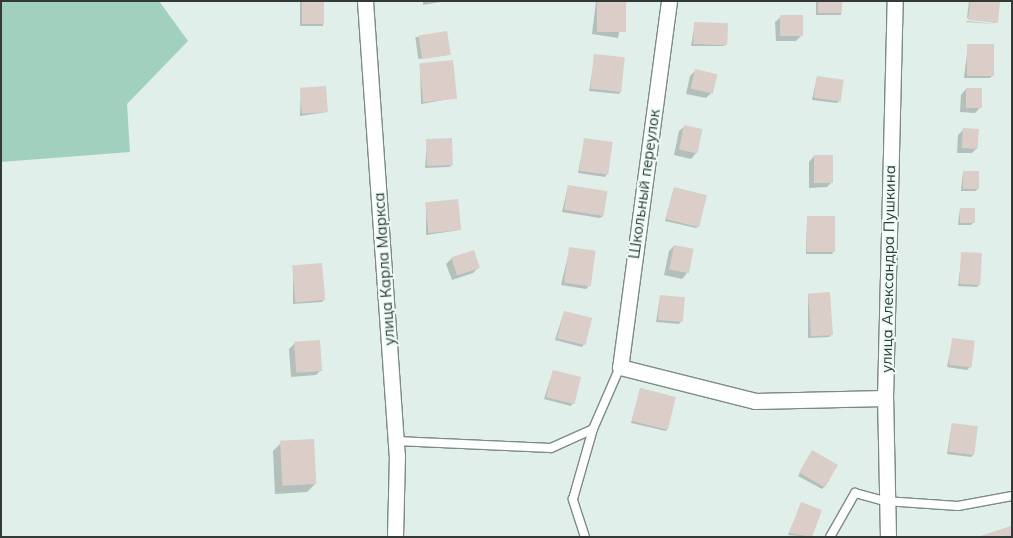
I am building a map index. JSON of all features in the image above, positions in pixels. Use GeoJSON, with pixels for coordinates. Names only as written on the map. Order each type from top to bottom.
{"type":"FeatureCollection","features":[{"type":"Feature","properties":{"kind":"street","name":"улица Карла Маркса"},"geometry":{"type":"LineString","coordinates":[[365,1],[396,441],[395,537]]}},
{"type":"Feature","properties":{"kind":"street","name":"Школьный переулок"},"geometry":{"type":"LineString","coordinates":[[620,367],[669,1]]}},
{"type":"Feature","properties":{"kind":"street","name":"улица Александра Пушкина"},"geometry":{"type":"LineString","coordinates":[[888,537],[885,501],[885,398],[895,1]]}},
{"type":"Feature","properties":{"kind":"street"},"geometry":{"type":"LineString","coordinates":[[620,367],[755,400],[885,398]]}},
{"type":"Feature","properties":{"kind":"lane"},"geometry":{"type":"LineString","coordinates":[[585,537],[573,499],[592,429],[620,367]]}},
{"type":"Feature","properties":{"kind":"lane"},"geometry":{"type":"LineString","coordinates":[[396,441],[551,448],[592,429]]}},
{"type":"Feature","properties":{"kind":"lane"},"geometry":{"type":"LineString","coordinates":[[830,537],[855,493],[885,501],[958,506],[1012,496]]}},
{"type":"Feature","properties":{"kind":"green space"},"geometry":{"type":"Polygon","coordinates":[[[1,1],[159,1],[188,41],[127,104],[130,152],[1,162],[1,1]]]}},
{"type":"Feature","properties":{"kind":"building"},"geometry":{"type":"Polygon","coordinates":[[[302,1],[324,1],[324,24],[302,24],[302,1]]]}},
{"type":"Feature","properties":{"kind":"building"},"geometry":{"type":"Polygon","coordinates":[[[597,1],[626,1],[626,32],[597,32],[597,1]]]}},
{"type":"Feature","properties":{"kind":"building"},"geometry":{"type":"Polygon","coordinates":[[[818,1],[842,1],[842,13],[818,13],[818,1]]]}},
{"type":"Feature","properties":{"kind":"building"},"geometry":{"type":"Polygon","coordinates":[[[970,1],[1000,1],[998,23],[968,20],[970,1]]]}},
{"type":"Feature","properties":{"kind":"building"},"geometry":{"type":"Polygon","coordinates":[[[780,15],[803,15],[803,36],[780,36],[780,15]]]}},
{"type":"Feature","properties":{"kind":"building"},"geometry":{"type":"Polygon","coordinates":[[[694,22],[728,23],[727,45],[693,44],[694,22]]]}},
{"type":"Feature","properties":{"kind":"building"},"geometry":{"type":"Polygon","coordinates":[[[447,31],[451,55],[422,59],[418,36],[447,31]]]}},
{"type":"Feature","properties":{"kind":"building"},"geometry":{"type":"Polygon","coordinates":[[[967,44],[994,44],[994,76],[967,76],[967,44]]]}},
{"type":"Feature","properties":{"kind":"building"},"geometry":{"type":"Polygon","coordinates":[[[594,54],[625,57],[621,92],[590,89],[594,54]]]}},
{"type":"Feature","properties":{"kind":"building"},"geometry":{"type":"Polygon","coordinates":[[[453,60],[457,99],[423,102],[419,64],[453,60]]]}},
{"type":"Feature","properties":{"kind":"building"},"geometry":{"type":"Polygon","coordinates":[[[695,69],[717,74],[713,94],[691,88],[695,69]]]}},
{"type":"Feature","properties":{"kind":"building"},"geometry":{"type":"Polygon","coordinates":[[[817,76],[844,80],[841,102],[814,98],[817,76]]]}},
{"type":"Feature","properties":{"kind":"building"},"geometry":{"type":"Polygon","coordinates":[[[326,86],[328,112],[302,114],[300,88],[326,86]]]}},
{"type":"Feature","properties":{"kind":"building"},"geometry":{"type":"Polygon","coordinates":[[[966,88],[982,88],[982,108],[966,108],[966,88]]]}},
{"type":"Feature","properties":{"kind":"building"},"geometry":{"type":"Polygon","coordinates":[[[684,125],[703,129],[697,153],[679,149],[684,125]]]}},
{"type":"Feature","properties":{"kind":"building"},"geometry":{"type":"Polygon","coordinates":[[[963,128],[979,129],[978,149],[962,148],[963,128]]]}},
{"type":"Feature","properties":{"kind":"building"},"geometry":{"type":"Polygon","coordinates":[[[452,138],[453,165],[427,166],[426,139],[452,138]]]}},
{"type":"Feature","properties":{"kind":"building"},"geometry":{"type":"Polygon","coordinates":[[[584,138],[613,142],[608,175],[579,171],[584,138]]]}},
{"type":"Feature","properties":{"kind":"building"},"geometry":{"type":"Polygon","coordinates":[[[814,155],[833,155],[833,183],[814,183],[814,155]]]}},
{"type":"Feature","properties":{"kind":"building"},"geometry":{"type":"Polygon","coordinates":[[[963,171],[979,171],[979,189],[963,189],[963,171]]]}},
{"type":"Feature","properties":{"kind":"building"},"geometry":{"type":"Polygon","coordinates":[[[568,185],[608,191],[604,216],[564,210],[568,185]]]}},
{"type":"Feature","properties":{"kind":"building"},"geometry":{"type":"Polygon","coordinates":[[[674,187],[707,195],[699,227],[666,219],[674,187]]]}},
{"type":"Feature","properties":{"kind":"building"},"geometry":{"type":"Polygon","coordinates":[[[458,199],[461,230],[428,233],[425,202],[458,199]]]}},
{"type":"Feature","properties":{"kind":"building"},"geometry":{"type":"Polygon","coordinates":[[[960,208],[975,208],[975,223],[960,223],[960,208]]]}},
{"type":"Feature","properties":{"kind":"building"},"geometry":{"type":"Polygon","coordinates":[[[807,216],[835,216],[835,252],[807,252],[807,216]]]}},
{"type":"Feature","properties":{"kind":"building"},"geometry":{"type":"Polygon","coordinates":[[[674,245],[694,249],[689,273],[669,270],[674,245]]]}},
{"type":"Feature","properties":{"kind":"building"},"geometry":{"type":"Polygon","coordinates":[[[569,247],[596,251],[591,286],[564,283],[569,247]]]}},
{"type":"Feature","properties":{"kind":"building"},"geometry":{"type":"Polygon","coordinates":[[[474,250],[480,268],[457,275],[451,257],[474,250]]]}},
{"type":"Feature","properties":{"kind":"building"},"geometry":{"type":"Polygon","coordinates":[[[961,252],[982,253],[980,285],[959,284],[961,252]]]}},
{"type":"Feature","properties":{"kind":"building"},"geometry":{"type":"Polygon","coordinates":[[[322,263],[325,300],[295,302],[292,266],[322,263]]]}},
{"type":"Feature","properties":{"kind":"building"},"geometry":{"type":"Polygon","coordinates":[[[830,292],[833,335],[811,336],[808,294],[830,292]]]}},
{"type":"Feature","properties":{"kind":"building"},"geometry":{"type":"Polygon","coordinates":[[[660,295],[685,297],[683,322],[658,320],[660,295]]]}},
{"type":"Feature","properties":{"kind":"building"},"geometry":{"type":"Polygon","coordinates":[[[564,311],[592,318],[585,345],[557,338],[564,311]]]}},
{"type":"Feature","properties":{"kind":"building"},"geometry":{"type":"Polygon","coordinates":[[[952,338],[975,341],[972,368],[949,365],[952,338]]]}},
{"type":"Feature","properties":{"kind":"building"},"geometry":{"type":"Polygon","coordinates":[[[320,340],[322,371],[296,373],[294,342],[320,340]]]}},
{"type":"Feature","properties":{"kind":"building"},"geometry":{"type":"Polygon","coordinates":[[[553,370],[581,377],[574,404],[546,397],[553,370]]]}},
{"type":"Feature","properties":{"kind":"building"},"geometry":{"type":"Polygon","coordinates":[[[640,388],[676,397],[668,430],[632,421],[640,388]]]}},
{"type":"Feature","properties":{"kind":"building"},"geometry":{"type":"Polygon","coordinates":[[[952,423],[978,426],[974,455],[948,452],[952,423]]]}},
{"type":"Feature","properties":{"kind":"building"},"geometry":{"type":"Polygon","coordinates":[[[314,439],[316,484],[282,486],[280,441],[314,439]]]}},
{"type":"Feature","properties":{"kind":"building"},"geometry":{"type":"Polygon","coordinates":[[[812,450],[838,465],[825,488],[799,473],[812,450]]]}},
{"type":"Feature","properties":{"kind":"building"},"geometry":{"type":"Polygon","coordinates":[[[801,502],[822,510],[812,537],[789,533],[801,502]]]}},
{"type":"Feature","properties":{"kind":"building"},"geometry":{"type":"Polygon","coordinates":[[[1011,526],[1012,537],[980,537],[980,536],[1011,526]]]}}]}
